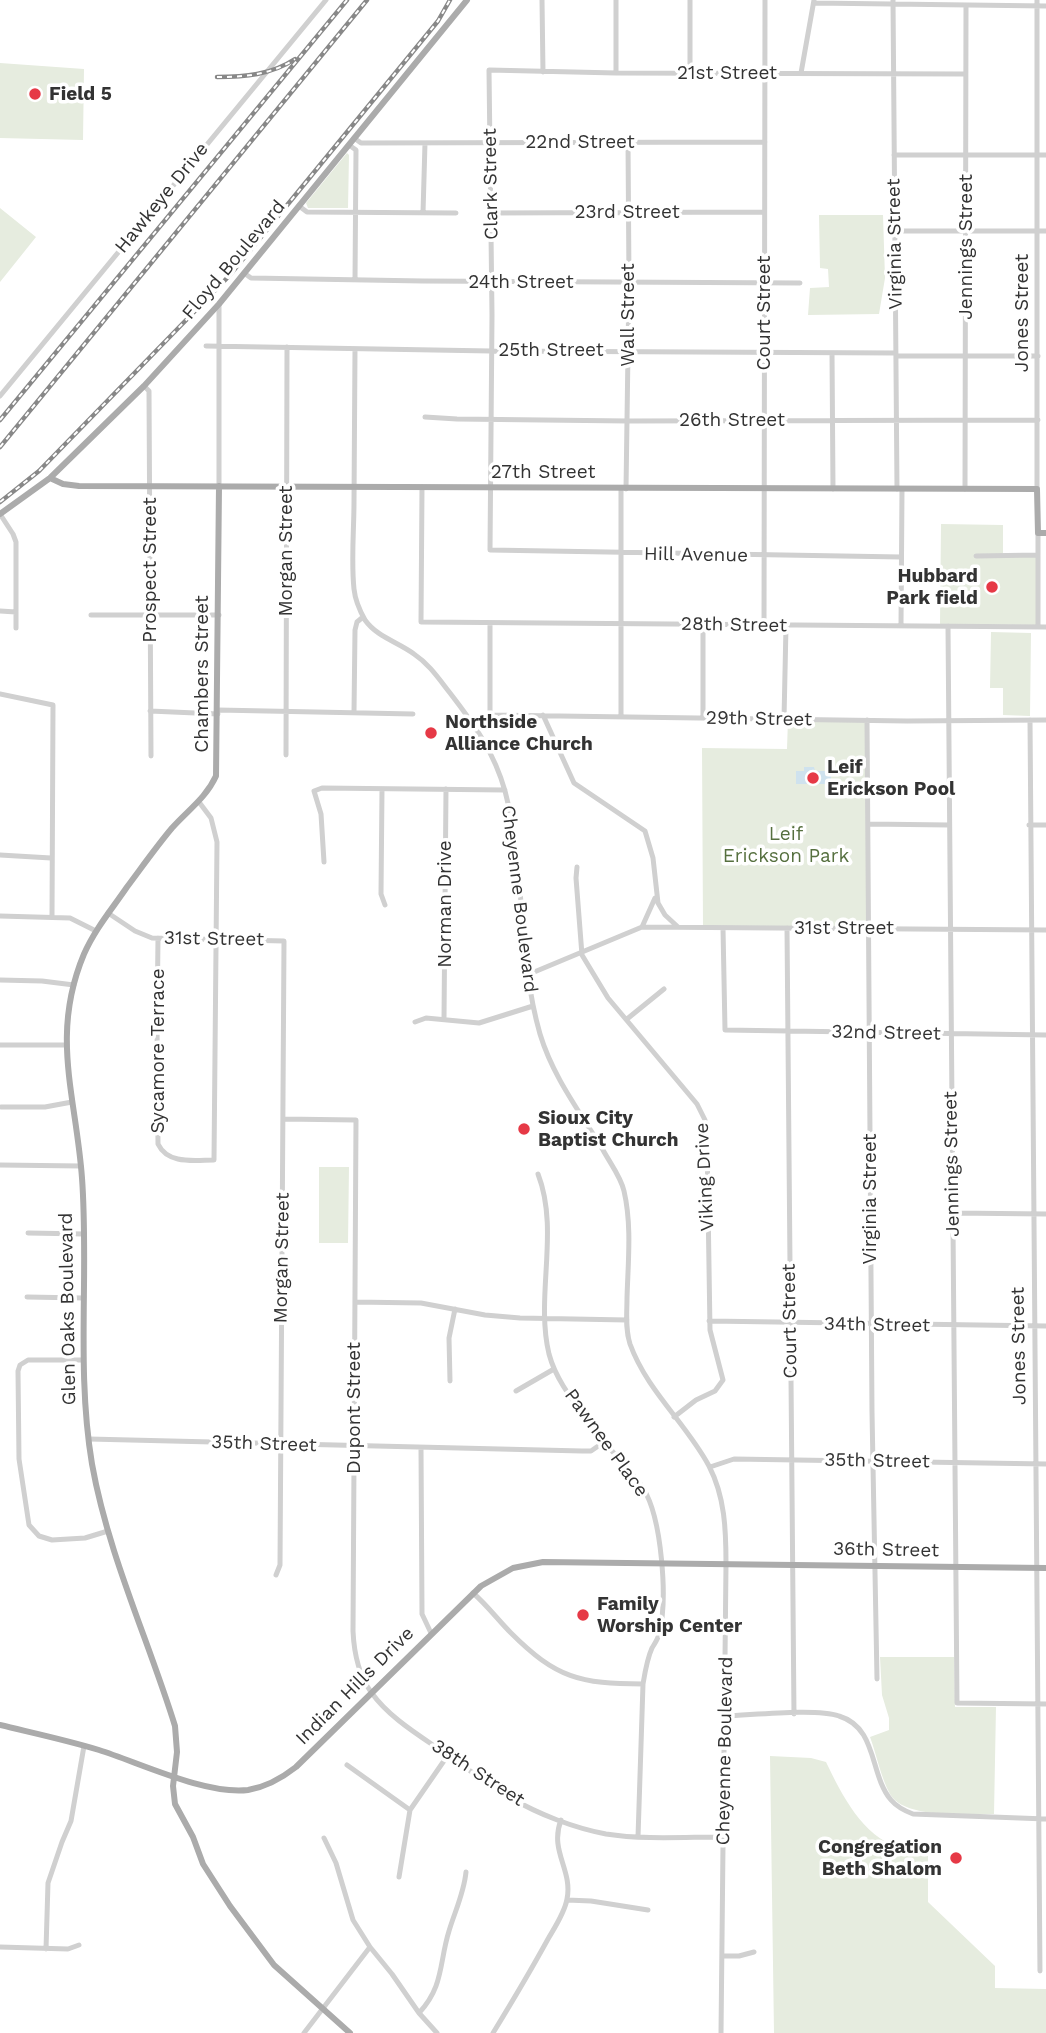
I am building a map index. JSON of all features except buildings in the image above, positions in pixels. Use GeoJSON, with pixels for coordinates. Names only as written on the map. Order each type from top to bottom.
{"type":"FeatureCollection","features":[{"type":"Feature","properties":{"kind":"main road","name":"Floyd Boulevard"},"geometry":{"type":"LineString","coordinates":[[0,514],[50,478],[144,386],[219,304],[467,0]]}},
{"type":"Feature","properties":{"kind":"main road","name":"27th Street"},"geometry":{"type":"LineString","coordinates":[[50,478],[63,484],[79,486],[1037,489]]}},
{"type":"Feature","properties":{"kind":"main road","name":"Chambers Street"},"geometry":{"type":"LineString","coordinates":[[199,802],[216,776],[219,486]]}},
{"type":"Feature","properties":{"kind":"main road","name":"Jones Street"},"geometry":{"type":"LineString","coordinates":[[1037,489],[1042,533]]}},
{"type":"Feature","properties":{"kind":"main road","name":"Glen Oaks Boulevard"},"geometry":{"type":"LineString","coordinates":[[199,802],[163,839],[108,913],[85,953],[74,985],[66,1028],[66,1045],[81,1166],[84,1234],[84,1402],[108,1531],[175,1726],[175,1804],[193,1837],[203,1864],[274,1965],[286,1979],[323,2007],[350,2033]]}},
{"type":"Feature","properties":{"kind":"main road","name":"Indian Hills Drive"},"geometry":{"type":"LineString","coordinates":[[0,1725],[84,1746],[174,1776],[220,1788],[248,1790],[281,1778],[296,1767],[473,1593],[502,1573],[534,1563],[726,1564]]}},
{"type":"Feature","properties":{"kind":"main road","name":"36th Street"},"geometry":{"type":"LineString","coordinates":[[726,1564],[1046,1567]]}},
{"type":"Feature","properties":{"kind":"street","name":"Hawkeye Drive"},"geometry":{"type":"LineString","coordinates":[[0,396],[326,0]]}},
{"type":"Feature","properties":{"kind":"street"},"geometry":{"type":"LineString","coordinates":[[542,0],[542,72]]}},
{"type":"Feature","properties":{"kind":"street"},"geometry":{"type":"LineString","coordinates":[[616,0],[616,73]]}},
{"type":"Feature","properties":{"kind":"street"},"geometry":{"type":"LineString","coordinates":[[690,0],[690,72]]}},
{"type":"Feature","properties":{"kind":"street","name":"Court Street"},"geometry":{"type":"LineString","coordinates":[[764,626],[765,0]]}},
{"type":"Feature","properties":{"kind":"street"},"geometry":{"type":"LineString","coordinates":[[801,73],[814,2],[966,5],[1037,3],[1046,6]]}},
{"type":"Feature","properties":{"kind":"street","name":"Virginia Street"},"geometry":{"type":"LineString","coordinates":[[893,2],[896,419],[901,625]]}},
{"type":"Feature","properties":{"kind":"street","name":"Jones Street"},"geometry":{"type":"LineString","coordinates":[[1037,3],[1037,489]]}},
{"type":"Feature","properties":{"kind":"street","name":"Jennings Street"},"geometry":{"type":"LineString","coordinates":[[965,489],[966,5]]}},
{"type":"Feature","properties":{"kind":"street","name":"21st Street"},"geometry":{"type":"LineString","coordinates":[[489,70],[965,74]]}},
{"type":"Feature","properties":{"kind":"street","name":"Clark Street"},"geometry":{"type":"LineString","coordinates":[[489,70],[490,550]]}},
{"type":"Feature","properties":{"kind":"street"},"geometry":{"type":"LineString","coordinates":[[1037,80],[1046,80]]}},
{"type":"Feature","properties":{"kind":"street","name":"22nd Street"},"geometry":{"type":"LineString","coordinates":[[354,138],[360,143],[765,142]]}},
{"type":"Feature","properties":{"kind":"street","name":"Wall Street"},"geometry":{"type":"LineString","coordinates":[[621,717],[621,554],[628,421],[628,141]]}},
{"type":"Feature","properties":{"kind":"street"},"geometry":{"type":"LineString","coordinates":[[423,213],[425,143]]}},
{"type":"Feature","properties":{"kind":"street"},"geometry":{"type":"LineString","coordinates":[[349,145],[356,150],[355,280]]}},
{"type":"Feature","properties":{"kind":"street"},"geometry":{"type":"LineString","coordinates":[[894,155],[1046,155]]}},
{"type":"Feature","properties":{"kind":"street"},"geometry":{"type":"LineString","coordinates":[[299,206],[307,212],[456,214]]}},
{"type":"Feature","properties":{"kind":"street","name":"23rd Street"},"geometry":{"type":"LineString","coordinates":[[491,214],[764,212]]}},
{"type":"Feature","properties":{"kind":"street"},"geometry":{"type":"LineString","coordinates":[[896,231],[1046,231]]}},
{"type":"Feature","properties":{"kind":"street","name":"24th Street"},"geometry":{"type":"LineString","coordinates":[[244,273],[251,278],[355,280],[800,283]]}},
{"type":"Feature","properties":{"kind":"street","name":"Chambers Street"},"geometry":{"type":"LineString","coordinates":[[219,304],[219,486]]}},
{"type":"Feature","properties":{"kind":"street"},"geometry":{"type":"LineString","coordinates":[[1037,306],[1046,306]]}},
{"type":"Feature","properties":{"kind":"street","name":"25th Street"},"geometry":{"type":"LineString","coordinates":[[206,346],[1038,356]]}},
{"type":"Feature","properties":{"kind":"street","name":"Morgan Street"},"geometry":{"type":"LineString","coordinates":[[286,755],[287,348]]}},
{"type":"Feature","properties":{"kind":"street"},"geometry":{"type":"LineString","coordinates":[[354,712],[355,630],[357,622],[363,617],[354,589],[355,349]]}},
{"type":"Feature","properties":{"kind":"street"},"geometry":{"type":"LineString","coordinates":[[832,353],[833,489]]}},
{"type":"Feature","properties":{"kind":"street"},"geometry":{"type":"LineString","coordinates":[[1038,383],[1046,383]]}},
{"type":"Feature","properties":{"kind":"street","name":"Prospect Street"},"geometry":{"type":"LineString","coordinates":[[144,386],[149,391],[152,756]]}},
{"type":"Feature","properties":{"kind":"street","name":"26th Street"},"geometry":{"type":"LineString","coordinates":[[425,416],[490,420],[628,421],[1038,420]]}},
{"type":"Feature","properties":{"kind":"street"},"geometry":{"type":"LineString","coordinates":[[1038,457],[1046,457]]}},
{"type":"Feature","properties":{"kind":"street","name":"28th Street"},"geometry":{"type":"LineString","coordinates":[[422,487],[421,622],[1046,626]]}},
{"type":"Feature","properties":{"kind":"street"},"geometry":{"type":"LineString","coordinates":[[0,514],[16,542],[16,628]]}},
{"type":"Feature","properties":{"kind":"street","name":"Jones Street"},"geometry":{"type":"LineString","coordinates":[[1038,626],[1038,555],[1042,533]]}},
{"type":"Feature","properties":{"kind":"street","name":"Hill Avenue"},"geometry":{"type":"LineString","coordinates":[[490,550],[901,557]]}},
{"type":"Feature","properties":{"kind":"street"},"geometry":{"type":"LineString","coordinates":[[976,556],[1038,555]]}},
{"type":"Feature","properties":{"kind":"street"},"geometry":{"type":"LineString","coordinates":[[0,611],[16,612]]}},
{"type":"Feature","properties":{"kind":"street"},"geometry":{"type":"LineString","coordinates":[[91,615],[219,615]]}},
{"type":"Feature","properties":{"kind":"street","name":"Cheyenne Boulevard"},"geometry":{"type":"LineString","coordinates":[[363,617],[380,634],[412,652],[430,668],[474,724],[491,752],[505,790],[519,862],[527,975],[547,1056],[559,1081],[622,1184],[627,1213],[629,1342],[649,1382],[710,1467],[723,1510],[726,1564],[726,1716],[721,2033]]}},
{"type":"Feature","properties":{"kind":"street"},"geometry":{"type":"LineString","coordinates":[[490,624],[490,715]]}},
{"type":"Feature","properties":{"kind":"street"},"geometry":{"type":"LineString","coordinates":[[703,625],[704,718]]}},
{"type":"Feature","properties":{"kind":"street"},"geometry":{"type":"LineString","coordinates":[[784,719],[786,626]]}},
{"type":"Feature","properties":{"kind":"street","name":"Jennings Street"},"geometry":{"type":"LineString","coordinates":[[948,626],[957,1703],[1038,1704]]}},
{"type":"Feature","properties":{"kind":"street"},"geometry":{"type":"LineString","coordinates":[[0,694],[53,705],[52,917]]}},
{"type":"Feature","properties":{"kind":"street"},"geometry":{"type":"LineString","coordinates":[[150,711],[413,714]]}},
{"type":"Feature","properties":{"kind":"street","name":"29th Street"},"geometry":{"type":"LineString","coordinates":[[474,724],[490,715],[1046,720]]}},
{"type":"Feature","properties":{"kind":"street"},"geometry":{"type":"LineString","coordinates":[[543,715],[574,783],[645,831],[653,858],[656,895],[665,915],[678,927]]}},
{"type":"Feature","properties":{"kind":"street","name":"Virginia Street"},"geometry":{"type":"LineString","coordinates":[[867,720],[871,1325],[877,1679]]}},
{"type":"Feature","properties":{"kind":"street","name":"Jones Street"},"geometry":{"type":"LineString","coordinates":[[1030,720],[1040,1971]]}},
{"type":"Feature","properties":{"kind":"street"},"geometry":{"type":"LineString","coordinates":[[324,862],[321,814],[313,791],[322,788],[505,790]]}},
{"type":"Feature","properties":{"kind":"street"},"geometry":{"type":"LineString","coordinates":[[382,789],[381,894],[385,905]]}},
{"type":"Feature","properties":{"kind":"street","name":"Norman Drive"},"geometry":{"type":"LineString","coordinates":[[444,1019],[446,789]]}},
{"type":"Feature","properties":{"kind":"street"},"geometry":{"type":"LineString","coordinates":[[199,802],[211,817],[216,831],[216,939]]}},
{"type":"Feature","properties":{"kind":"street"},"geometry":{"type":"LineString","coordinates":[[867,824],[949,825]]}},
{"type":"Feature","properties":{"kind":"street"},"geometry":{"type":"LineString","coordinates":[[1029,825],[1046,825]]}},
{"type":"Feature","properties":{"kind":"street"},"geometry":{"type":"LineString","coordinates":[[0,855],[51,858]]}},
{"type":"Feature","properties":{"kind":"street","name":"Viking Drive"},"geometry":{"type":"LineString","coordinates":[[577,867],[580,952],[602,990],[697,1104],[705,1119],[709,1205],[709,1321],[723,1380],[715,1391],[696,1400],[674,1417]]}},
{"type":"Feature","properties":{"kind":"street"},"geometry":{"type":"LineString","coordinates":[[527,975],[642,927],[656,895]]}},
{"type":"Feature","properties":{"kind":"street","name":"31st Street"},"geometry":{"type":"LineString","coordinates":[[108,913],[142,935],[158,938],[284,941]]}},
{"type":"Feature","properties":{"kind":"street"},"geometry":{"type":"LineString","coordinates":[[0,916],[69,918],[96,931]]}},
{"type":"Feature","properties":{"kind":"street","name":"31st Street"},"geometry":{"type":"LineString","coordinates":[[642,927],[1046,930]]}},
{"type":"Feature","properties":{"kind":"street","name":"32nd Street"},"geometry":{"type":"LineString","coordinates":[[723,928],[725,1030],[1046,1035]]}},
{"type":"Feature","properties":{"kind":"street","name":"Court Street"},"geometry":{"type":"LineString","coordinates":[[787,928],[794,1714]]}},
{"type":"Feature","properties":{"kind":"street","name":"Sycamore Terrace"},"geometry":{"type":"LineString","coordinates":[[158,938],[158,1144],[161,1150],[174,1159],[214,1160],[216,939]]}},
{"type":"Feature","properties":{"kind":"street","name":"Morgan Street"},"geometry":{"type":"LineString","coordinates":[[276,1575],[280,1565],[284,941]]}},
{"type":"Feature","properties":{"kind":"street"},"geometry":{"type":"LineString","coordinates":[[0,980],[74,985]]}},
{"type":"Feature","properties":{"kind":"street"},"geometry":{"type":"LineString","coordinates":[[627,1019],[664,989]]}},
{"type":"Feature","properties":{"kind":"street"},"geometry":{"type":"LineString","coordinates":[[415,1021],[426,1018],[479,1023],[533,1006]]}},
{"type":"Feature","properties":{"kind":"street"},"geometry":{"type":"LineString","coordinates":[[0,1045],[66,1045]]}},
{"type":"Feature","properties":{"kind":"street"},"geometry":{"type":"LineString","coordinates":[[1,1107],[45,1107],[72,1102]]}},
{"type":"Feature","properties":{"kind":"street","name":"Dupont Street"},"geometry":{"type":"LineString","coordinates":[[283,1119],[356,1120],[354,1647],[358,1668],[371,1692]]}},
{"type":"Feature","properties":{"kind":"street"},"geometry":{"type":"LineString","coordinates":[[0,1165],[81,1166]]}},
{"type":"Feature","properties":{"kind":"street","name":"Pawnee Place"},"geometry":{"type":"LineString","coordinates":[[538,1174],[542,1184],[546,1220],[546,1319],[549,1352],[554,1369],[575,1404],[643,1489],[654,1512],[658,1534],[662,1619],[643,1684],[638,1837]]}},
{"type":"Feature","properties":{"kind":"street"},"geometry":{"type":"LineString","coordinates":[[953,1213],[1046,1214]]}},
{"type":"Feature","properties":{"kind":"street"},"geometry":{"type":"LineString","coordinates":[[28,1233],[84,1234]]}},
{"type":"Feature","properties":{"kind":"street"},"geometry":{"type":"LineString","coordinates":[[27,1297],[83,1298]]}},
{"type":"Feature","properties":{"kind":"street"},"geometry":{"type":"LineString","coordinates":[[355,1302],[421,1303],[502,1317],[627,1320]]}},
{"type":"Feature","properties":{"kind":"street"},"geometry":{"type":"LineString","coordinates":[[450,1381],[449,1338],[455,1309]]}},
{"type":"Feature","properties":{"kind":"street","name":"34th Street"},"geometry":{"type":"LineString","coordinates":[[709,1321],[1046,1326]]}},
{"type":"Feature","properties":{"kind":"street"},"geometry":{"type":"LineString","coordinates":[[82,1360],[28,1360],[18,1371],[19,1459],[27,1519],[33,1530],[43,1538],[52,1540],[85,1538],[108,1531]]}},
{"type":"Feature","properties":{"kind":"street"},"geometry":{"type":"LineString","coordinates":[[516,1391],[554,1369]]}},
{"type":"Feature","properties":{"kind":"street","name":"35th Street"},"geometry":{"type":"LineString","coordinates":[[89,1439],[582,1451],[591,1451],[604,1442]]}},
{"type":"Feature","properties":{"kind":"street"},"geometry":{"type":"LineString","coordinates":[[421,1448],[422,1614],[431,1633]]}},
{"type":"Feature","properties":{"kind":"street","name":"35th Street"},"geometry":{"type":"LineString","coordinates":[[710,1467],[734,1459],[1046,1464]]}},
{"type":"Feature","properties":{"kind":"street"},"geometry":{"type":"LineString","coordinates":[[473,1593],[530,1651],[556,1671],[588,1681],[643,1684]]}},
{"type":"Feature","properties":{"kind":"street","name":"38th Street"},"geometry":{"type":"LineString","coordinates":[[371,1692],[387,1711],[512,1799],[561,1820],[606,1834],[638,1837],[723,1837]]}},
{"type":"Feature","properties":{"kind":"street"},"geometry":{"type":"LineString","coordinates":[[1038,1704],[1046,1704]]}},
{"type":"Feature","properties":{"kind":"street"},"geometry":{"type":"LineString","coordinates":[[726,1716],[830,1714],[849,1720],[864,1734],[892,1801],[913,1814],[1046,1819]]}},
{"type":"Feature","properties":{"kind":"street"},"geometry":{"type":"LineString","coordinates":[[46,1948],[48,1883],[71,1821],[84,1746]]}},
{"type":"Feature","properties":{"kind":"street"},"geometry":{"type":"LineString","coordinates":[[399,1877],[410,1810],[448,1755]]}},
{"type":"Feature","properties":{"kind":"street"},"geometry":{"type":"LineString","coordinates":[[347,1765],[410,1810]]}},
{"type":"Feature","properties":{"kind":"street"},"geometry":{"type":"LineString","coordinates":[[493,2033],[552,1933],[567,1900],[567,1877],[556,1844],[561,1820]]}},
{"type":"Feature","properties":{"kind":"street"},"geometry":{"type":"LineString","coordinates":[[324,1838],[336,1863],[353,1920],[419,2013],[437,2033]]}},
{"type":"Feature","properties":{"kind":"street"},"geometry":{"type":"LineString","coordinates":[[419,2013],[438,1984],[448,1935],[466,1872]]}},
{"type":"Feature","properties":{"kind":"street"},"geometry":{"type":"LineString","coordinates":[[567,1900],[648,1910]]}},
{"type":"Feature","properties":{"kind":"street"},"geometry":{"type":"LineString","coordinates":[[0,1947],[68,1949],[79,1945]]}},
{"type":"Feature","properties":{"kind":"street"},"geometry":{"type":"LineString","coordinates":[[304,2033],[370,1947]]}},
{"type":"Feature","properties":{"kind":"street"},"geometry":{"type":"LineString","coordinates":[[722,1956],[739,1956],[754,1952]]}},
{"type":"Feature","properties":{"kind":"green space"},"geometry":{"type":"Polygon","coordinates":[[[0,63],[84,69],[83,140],[0,138],[0,63]]]}},
{"type":"Feature","properties":{"kind":"green space"},"geometry":{"type":"Polygon","coordinates":[[[347,153],[348,208],[308,208],[306,203],[347,153]]]}},
{"type":"Feature","properties":{"kind":"green space"},"geometry":{"type":"Polygon","coordinates":[[[0,208],[36,237],[0,282],[0,208]]]}},
{"type":"Feature","properties":{"kind":"green space"},"geometry":{"type":"Polygon","coordinates":[[[819,215],[883,215],[885,278],[879,314],[808,315],[810,288],[829,287],[828,269],[820,268],[819,215]]]}},
{"type":"Feature","properties":{"kind":"green space"},"geometry":{"type":"Polygon","coordinates":[[[941,524],[1003,525],[1003,556],[1037,556],[1037,625],[940,624],[941,524]]]}},
{"type":"Feature","properties":{"kind":"green space"},"geometry":{"type":"Polygon","coordinates":[[[991,632],[1031,633],[1030,716],[1003,715],[1003,688],[990,688],[991,632]]]}},
{"type":"Feature","properties":{"kind":"green space","name":"Leif Erickson Park"},"geometry":{"type":"Polygon","coordinates":[[[788,719],[867,720],[868,930],[703,928],[702,748],[787,749],[788,719]]]}},
{"type":"Feature","properties":{"kind":"green space"},"geometry":{"type":"Polygon","coordinates":[[[319,1167],[349,1167],[348,1243],[319,1243],[319,1167]]]}},
{"type":"Feature","properties":{"kind":"green space"},"geometry":{"type":"Polygon","coordinates":[[[880,1657],[954,1657],[955,1707],[996,1707],[994,1814],[923,1811],[909,1808],[890,1794],[870,1737],[889,1730],[889,1718],[882,1695],[880,1657]]]}},
{"type":"Feature","properties":{"kind":"green space"},"geometry":{"type":"Polygon","coordinates":[[[770,1756],[811,1758],[826,1762],[846,1801],[875,1834],[903,1849],[928,1850],[928,1902],[995,1966],[995,1988],[1046,1989],[1046,2033],[774,2033],[770,1756]]]}},
{"type":"Feature","properties":{"kind":"water","name":"Leif Erickson Pool"},"geometry":{"type":"Polygon","coordinates":[[[804,767],[814,767],[815,771],[831,771],[831,784],[796,784],[796,771],[804,771],[804,767]]]}},
{"type":"Feature","properties":{"kind":"railway"},"geometry":{"type":"LineString","coordinates":[[0,420],[347,0]]}},
{"type":"Feature","properties":{"kind":"railway"},"geometry":{"type":"LineString","coordinates":[[0,447],[367,0]]}},
{"type":"Feature","properties":{"kind":"railway"},"geometry":{"type":"LineString","coordinates":[[0,502],[39,471],[229,276],[438,21],[450,0]]}},
{"type":"Feature","properties":{"kind":"railway"},"geometry":{"type":"LineString","coordinates":[[217,77],[257,74],[276,69],[295,59]]}},
{"type":"Feature","properties":{"kind":"place","name":"Field 5"},"geometry":{"type":"Point","coordinates":[35,94]}},
{"type":"Feature","properties":{"kind":"place","name":"Hubbard Park field"},"geometry":{"type":"Point","coordinates":[992,587]}},
{"type":"Feature","properties":{"kind":"place","name":"Northside Alliance Church"},"geometry":{"type":"Point","coordinates":[431,733]}},
{"type":"Feature","properties":{"kind":"place","name":"Leif Erickson Pool"},"geometry":{"type":"Point","coordinates":[813,778]}},
{"type":"Feature","properties":{"kind":"place","name":"Sioux City Baptist Church"},"geometry":{"type":"Point","coordinates":[524,1129]}},
{"type":"Feature","properties":{"kind":"place","name":"Family Worship Center"},"geometry":{"type":"Point","coordinates":[583,1615]}},
{"type":"Feature","properties":{"kind":"place","name":"Congregation Beth Shalom"},"geometry":{"type":"Point","coordinates":[956,1858]}}]}
